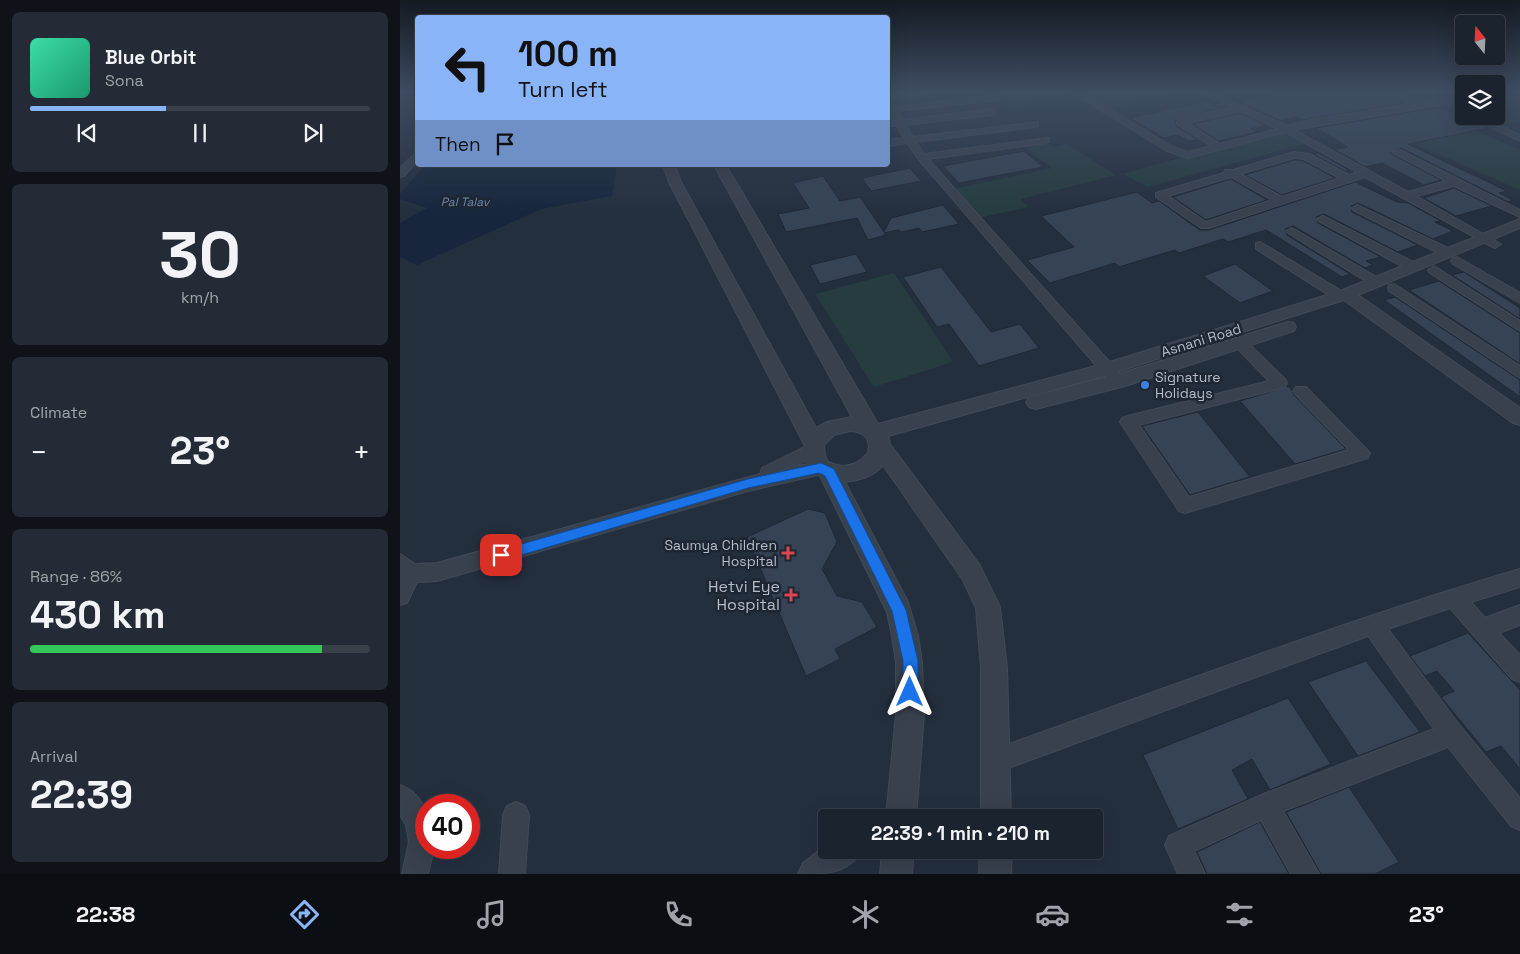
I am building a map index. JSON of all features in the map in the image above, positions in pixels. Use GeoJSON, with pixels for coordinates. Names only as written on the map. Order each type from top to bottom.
{"type":"FeatureCollection","features":[{"type":"Feature","properties":{"kind":"street"},"geometry":{"type":"LineString","coordinates":[[902,132],[1113,375]]}},
{"type":"Feature","properties":{"kind":"street"},"geometry":{"type":"LineString","coordinates":[[890,143],[975,132]]}},
{"type":"Feature","properties":{"kind":"street"},"geometry":{"type":"LineString","coordinates":[[1141,132],[1178,154],[1188,155],[1276,132]]}},
{"type":"Feature","properties":{"kind":"street"},"geometry":{"type":"LineString","coordinates":[[1195,132],[1219,147]]}},
{"type":"Feature","properties":{"kind":"street"},"geometry":{"type":"LineString","coordinates":[[1292,132],[1489,241]]}},
{"type":"Feature","properties":{"kind":"street"},"geometry":{"type":"LineString","coordinates":[[1506,132],[1520,138]]}},
{"type":"Feature","properties":{"kind":"street"},"geometry":{"type":"LineString","coordinates":[[922,157],[1046,140]]}},
{"type":"Feature","properties":{"kind":"street"},"geometry":{"type":"LineString","coordinates":[[1398,152],[1520,214]]}},
{"type":"Feature","properties":{"kind":"street"},"geometry":{"type":"LineString","coordinates":[[1349,179],[1301,154],[1229,172],[1160,195],[1205,226],[1349,179],[1366,173]]}},
{"type":"Feature","properties":{"kind":"street"},"geometry":{"type":"LineString","coordinates":[[400,174],[415,157]]}},
{"type":"Feature","properties":{"kind":"street"},"geometry":{"type":"LineString","coordinates":[[670,167],[675,182],[899,610],[906,633],[910,661],[911,724],[899,809]]}},
{"type":"Feature","properties":{"kind":"street"},"geometry":{"type":"LineString","coordinates":[[721,167],[876,437],[971,572],[988,607],[994,668],[996,809]]}},
{"type":"Feature","properties":{"kind":"street"},"geometry":{"type":"LineString","coordinates":[[1229,172],[1281,201]]}},
{"type":"Feature","properties":{"kind":"street"},"geometry":{"type":"LineString","coordinates":[[1406,196],[1455,182]]}},
{"type":"Feature","properties":{"kind":"street"},"geometry":{"type":"LineString","coordinates":[[1358,208],[1453,257],[1520,299]]}},
{"type":"Feature","properties":{"kind":"street"},"geometry":{"type":"LineString","coordinates":[[1323,219],[1414,267]]}},
{"type":"Feature","properties":{"kind":"street","name":"Asnani Road"},"geometry":{"type":"LineString","coordinates":[[876,437],[1239,342],[1348,298],[1376,282],[1414,267],[1453,257],[1489,241],[1520,224]]}},
{"type":"Feature","properties":{"kind":"street"},"geometry":{"type":"LineString","coordinates":[[1292,231],[1376,282]]}},
{"type":"Feature","properties":{"kind":"street","name":"Asnani Road"},"geometry":{"type":"LineString","coordinates":[[1489,241],[1520,234]]}},
{"type":"Feature","properties":{"kind":"street"},"geometry":{"type":"LineString","coordinates":[[1260,246],[1348,298],[1520,418]]}},
{"type":"Feature","properties":{"kind":"street","name":"Asnani Road"},"geometry":{"type":"LineString","coordinates":[[1113,375],[1348,298],[1394,288],[1434,270],[1453,257]]}},
{"type":"Feature","properties":{"kind":"street"},"geometry":{"type":"LineString","coordinates":[[1434,270],[1520,327]]}},
{"type":"Feature","properties":{"kind":"street"},"geometry":{"type":"LineString","coordinates":[[1394,288],[1520,373]]}},
{"type":"Feature","properties":{"kind":"street"},"geometry":{"type":"LineString","coordinates":[[1239,342],[1280,383],[1128,422],[1185,506],[1362,453],[1301,391]]}},
{"type":"Feature","properties":{"kind":"street"},"geometry":{"type":"LineString","coordinates":[[819,459],[827,430],[837,426],[847,423],[876,437]]}},
{"type":"Feature","properties":{"kind":"street"},"geometry":{"type":"LineString","coordinates":[[819,459],[840,475],[863,470],[872,464],[876,437]]}},
{"type":"Feature","properties":{"kind":"street"},"geometry":{"type":"LineString","coordinates":[[400,596],[405,568],[437,572],[474,563],[748,484],[819,459]]}},
{"type":"Feature","properties":{"kind":"street"},"geometry":{"type":"LineString","coordinates":[[995,761],[1372,625],[1520,578]]}},
{"type":"Feature","properties":{"kind":"street"},"geometry":{"type":"LineString","coordinates":[[1453,598],[1520,670]]}},
{"type":"Feature","properties":{"kind":"street"},"geometry":{"type":"LineString","coordinates":[[1482,629],[1520,615]]}},
{"type":"Feature","properties":{"kind":"street"},"geometry":{"type":"LineString","coordinates":[[1372,625],[1452,734],[1520,817]]}},
{"type":"Feature","properties":{"kind":"street"},"geometry":{"type":"LineString","coordinates":[[1192,874],[1178,845],[1266,805],[1452,734]]}},
{"type":"Feature","properties":{"kind":"street"},"geometry":{"type":"LineString","coordinates":[[400,797],[412,808],[422,828],[421,848],[415,874]]}},
{"type":"Feature","properties":{"kind":"street"},"geometry":{"type":"LineString","coordinates":[[1266,805],[1306,874]]}},
{"type":"Feature","properties":{"kind":"street"},"geometry":{"type":"LineString","coordinates":[[512,874],[516,815]]}},
{"type":"Feature","properties":{"kind":"street"},"geometry":{"type":"LineString","coordinates":[[814,874],[834,859]]}},
{"type":"Feature","properties":{"kind":"street"},"geometry":{"type":"LineString","coordinates":[[896,874],[897,859]]}},
{"type":"Feature","properties":{"kind":"street"},"geometry":{"type":"LineString","coordinates":[[995,874],[996,859]]}},
{"type":"Feature","properties":{"kind":"green space"},"geometry":{"type":"Polygon","coordinates":[[[1272,132],[1307,143],[1148,187],[1123,174],[1272,132]]]}},
{"type":"Feature","properties":{"kind":"green space"},"geometry":{"type":"Polygon","coordinates":[[[1457,132],[1479,132],[1520,150],[1520,190],[1415,144],[1457,132]]]}},
{"type":"Feature","properties":{"kind":"green space"},"geometry":{"type":"Polygon","coordinates":[[[1044,142],[1053,147],[1067,144],[1116,175],[1021,199],[1028,207],[979,218],[953,189],[1052,168],[1025,148],[1044,142]]]}},
{"type":"Feature","properties":{"kind":"green space"},"geometry":{"type":"Polygon","coordinates":[[[894,273],[953,362],[874,387],[815,294],[894,273]]]}},
{"type":"Feature","properties":{"kind":"water","name":"Pal Talav"},"geometry":{"type":"Polygon","coordinates":[[[424,167],[617,167],[612,196],[541,209],[417,265],[400,257],[400,223],[427,208],[400,199],[400,193],[424,167]]]}},
{"type":"Feature","properties":{"kind":"building"},"geometry":{"type":"Polygon","coordinates":[[[1153,132],[1185,132],[1198,140],[1189,141],[1178,135],[1164,138],[1153,132]]]}},
{"type":"Feature","properties":{"kind":"building"},"geometry":{"type":"Polygon","coordinates":[[[1204,132],[1257,132],[1218,141],[1204,132]]]}},
{"type":"Feature","properties":{"kind":"building"},"geometry":{"type":"Polygon","coordinates":[[[1322,132],[1470,132],[1408,144],[1507,191],[1499,193],[1513,200],[1508,202],[1401,148],[1390,153],[1441,180],[1424,185],[1382,163],[1365,167],[1334,149],[1348,147],[1322,132]]]}},
{"type":"Feature","properties":{"kind":"building"},"geometry":{"type":"Polygon","coordinates":[[[1024,151],[1043,167],[959,183],[943,166],[1024,151]]]}},
{"type":"Feature","properties":{"kind":"building"},"geometry":{"type":"Polygon","coordinates":[[[1318,153],[1349,170],[1345,171],[1313,154],[1318,153]]]}},
{"type":"Feature","properties":{"kind":"building"},"geometry":{"type":"Polygon","coordinates":[[[1294,160],[1303,161],[1335,178],[1282,195],[1245,175],[1294,160]]]}},
{"type":"Feature","properties":{"kind":"building"},"geometry":{"type":"Polygon","coordinates":[[[910,168],[921,181],[871,191],[862,178],[910,168]]]}},
{"type":"Feature","properties":{"kind":"building"},"geometry":{"type":"Polygon","coordinates":[[[823,176],[840,201],[860,197],[884,232],[891,218],[943,205],[959,224],[922,232],[919,228],[902,232],[898,230],[884,233],[886,235],[868,240],[857,218],[786,232],[778,214],[809,208],[793,183],[823,176]]]}},
{"type":"Feature","properties":{"kind":"building"},"geometry":{"type":"Polygon","coordinates":[[[1231,179],[1267,200],[1206,220],[1173,197],[1231,179]]]}},
{"type":"Feature","properties":{"kind":"building"},"geometry":{"type":"Polygon","coordinates":[[[1355,182],[1397,202],[1408,203],[1441,221],[1435,222],[1453,231],[1433,239],[1358,203],[1351,206],[1352,212],[1418,245],[1398,252],[1324,214],[1316,217],[1318,223],[1381,257],[1366,261],[1373,265],[1365,268],[1293,226],[1285,229],[1287,235],[1350,274],[1342,277],[1266,230],[1228,242],[1223,239],[1179,253],[1175,250],[1119,267],[1115,263],[1050,283],[1027,260],[1074,247],[1041,216],[1137,192],[1152,203],[1159,201],[1200,230],[1209,230],[1355,182]]]}},
{"type":"Feature","properties":{"kind":"building"},"geometry":{"type":"Polygon","coordinates":[[[1454,188],[1492,206],[1456,216],[1424,198],[1454,188]]]}},
{"type":"Feature","properties":{"kind":"building"},"geometry":{"type":"Polygon","coordinates":[[[856,254],[867,272],[820,284],[810,265],[856,254]]]}},
{"type":"Feature","properties":{"kind":"building"},"geometry":{"type":"Polygon","coordinates":[[[1235,264],[1273,291],[1240,303],[1203,276],[1235,264]]]}},
{"type":"Feature","properties":{"kind":"building"},"geometry":{"type":"Polygon","coordinates":[[[941,267],[991,332],[1020,324],[1039,348],[979,366],[949,324],[937,327],[903,277],[941,267]]]}},
{"type":"Feature","properties":{"kind":"building"},"geometry":{"type":"Polygon","coordinates":[[[1464,272],[1520,308],[1520,319],[1452,275],[1464,272]]]}},
{"type":"Feature","properties":{"kind":"building"},"geometry":{"type":"Polygon","coordinates":[[[1439,281],[1520,333],[1520,364],[1409,290],[1439,281]]]}},
{"type":"Feature","properties":{"kind":"building"},"geometry":{"type":"Polygon","coordinates":[[[1395,297],[1520,380],[1520,397],[1384,300],[1395,297]]]}},
{"type":"Feature","properties":{"kind":"building"},"geometry":{"type":"Polygon","coordinates":[[[1289,386],[1295,396],[1346,449],[1295,464],[1240,401],[1289,386]]]}},
{"type":"Feature","properties":{"kind":"building"},"geometry":{"type":"Polygon","coordinates":[[[1198,412],[1250,477],[1190,495],[1142,426],[1198,412]]]}},
{"type":"Feature","properties":{"kind":"building"},"geometry":{"type":"Polygon","coordinates":[[[808,509],[825,513],[837,542],[822,569],[837,596],[862,602],[877,627],[835,649],[840,659],[806,676],[747,537],[808,509]]]}},
{"type":"Feature","properties":{"kind":"building"},"geometry":{"type":"Polygon","coordinates":[[[1468,633],[1520,690],[1520,769],[1501,746],[1486,752],[1441,697],[1454,691],[1437,671],[1425,676],[1410,656],[1468,633]]]}},
{"type":"Feature","properties":{"kind":"building"},"geometry":{"type":"Polygon","coordinates":[[[1366,661],[1420,732],[1358,756],[1308,682],[1366,661]]]}},
{"type":"Feature","properties":{"kind":"building"},"geometry":{"type":"Polygon","coordinates":[[[1288,698],[1331,764],[1270,790],[1252,759],[1232,770],[1248,799],[1178,829],[1143,755],[1288,698]]]}},
{"type":"Feature","properties":{"kind":"building"},"geometry":{"type":"Polygon","coordinates":[[[1349,787],[1399,862],[1375,874],[1321,874],[1286,812],[1349,787]]]}},
{"type":"Feature","properties":{"kind":"building"},"geometry":{"type":"Polygon","coordinates":[[[1260,822],[1289,874],[1207,874],[1197,852],[1260,822]]]}},
{"type":"Feature","properties":{"kind":"place","name":"Signature Holidays"},"geometry":{"type":"Point","coordinates":[1145,385]}},
{"type":"Feature","properties":{"kind":"place","name":"Saumya Children Hospital"},"geometry":{"type":"Point","coordinates":[788,553]}},
{"type":"Feature","properties":{"kind":"place","name":"Hetvi Eye Hospital"},"geometry":{"type":"Point","coordinates":[791,595]}},
{"type":"Feature","properties":{"kind":"route"},"geometry":{"type":"LineString","coordinates":[[501,555],[748,484],[821,468],[830,473],[899,610],[906,633],[910,661],[910,692]]}}]}
